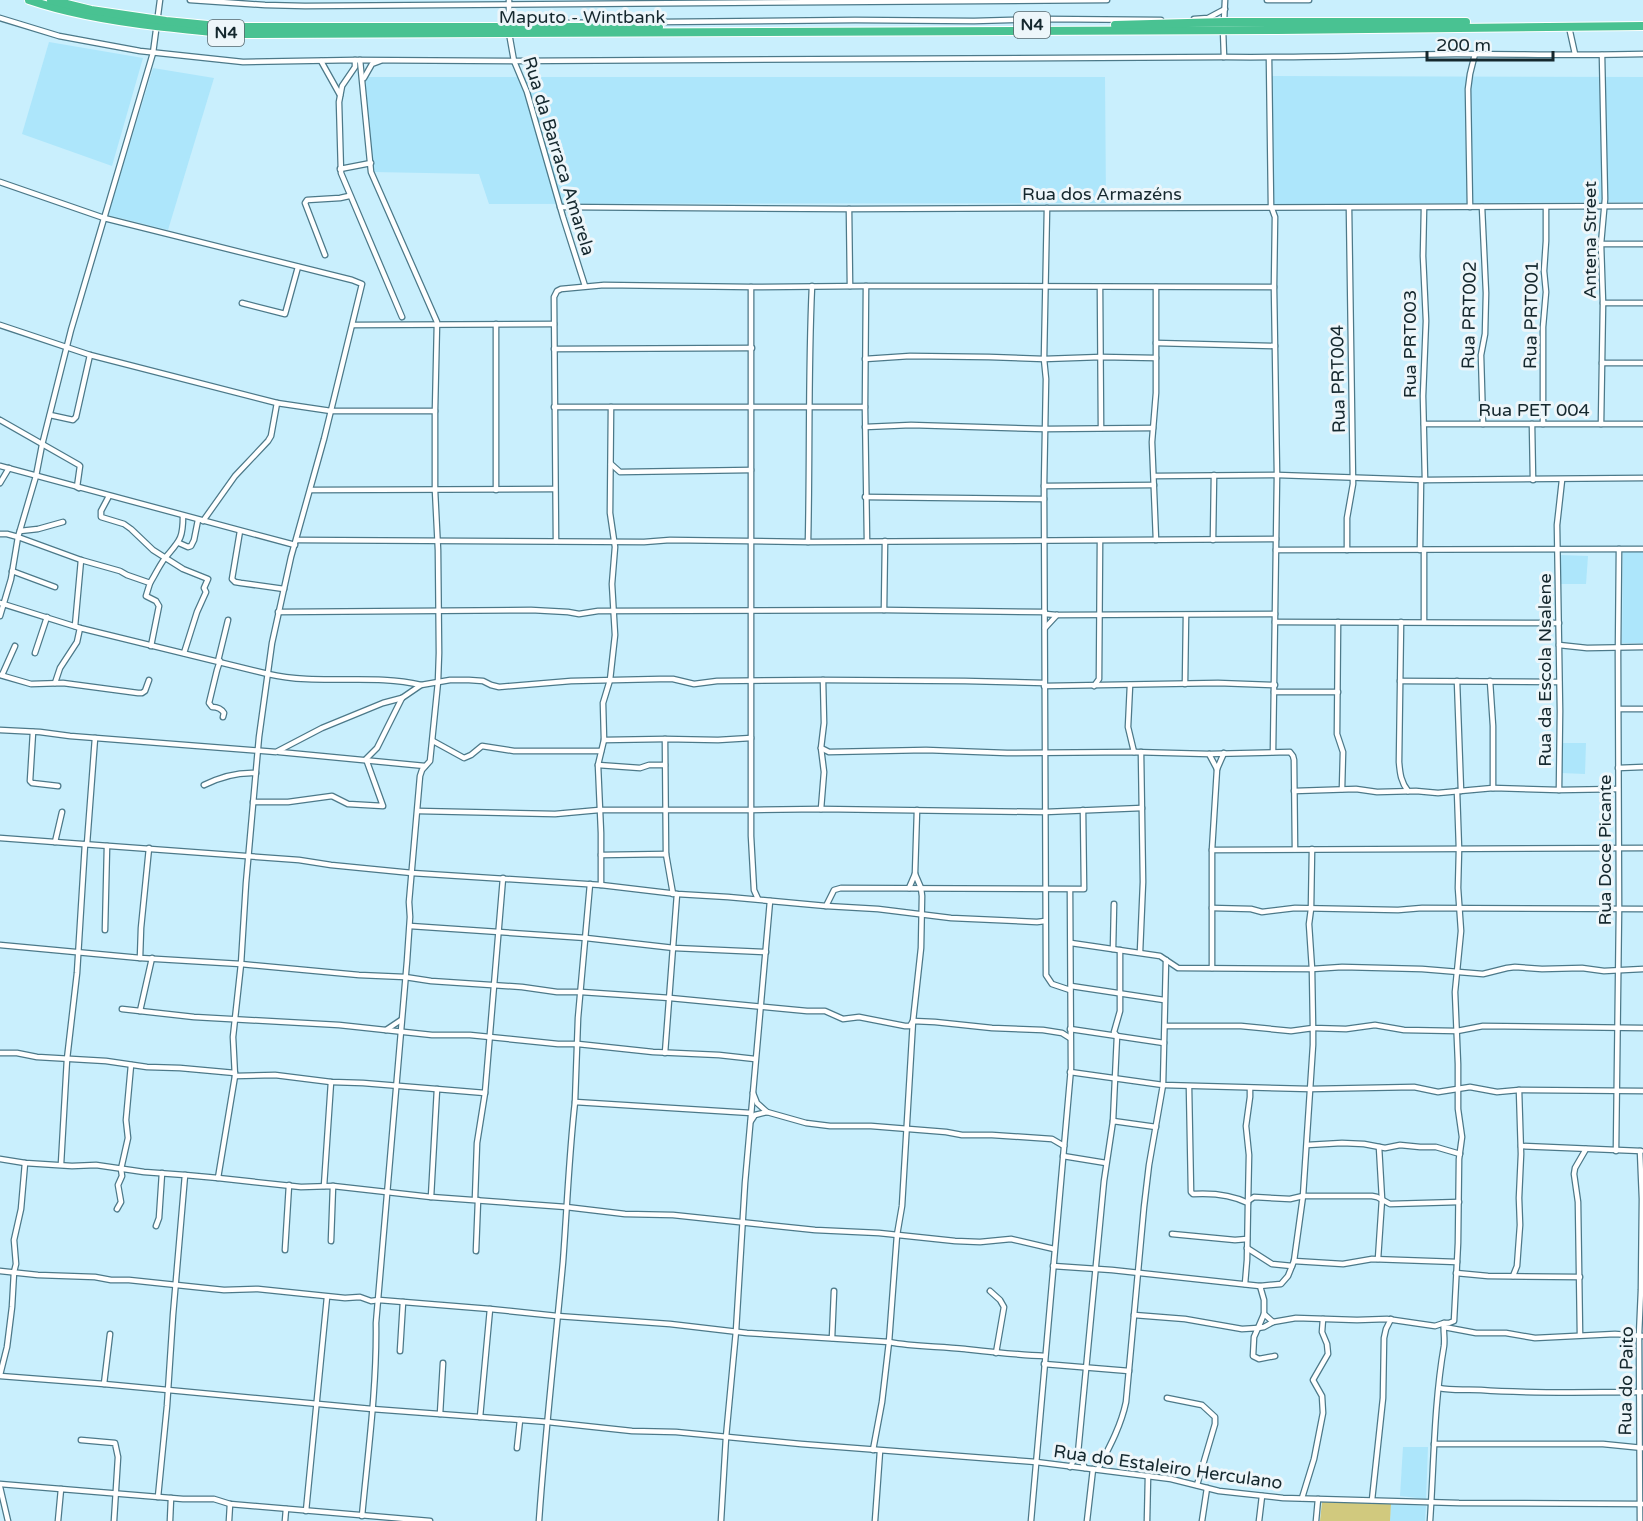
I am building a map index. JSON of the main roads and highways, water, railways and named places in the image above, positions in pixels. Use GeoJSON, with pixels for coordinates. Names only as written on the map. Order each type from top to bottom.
{"type":"FeatureCollection","features":[{"type":"Feature","properties":{"kind":"highway","name":"Maputo - Wintbank"},"geometry":{"type":"LineString","coordinates":[[29,0],[89,16],[124,22],[157,23]]}},
{"type":"Feature","properties":{"kind":"highway","name":"Maputo - Wintbank"},"geometry":{"type":"LineString","coordinates":[[51,0],[157,23],[244,34],[509,27],[1643,26]]}},
{"type":"Feature","properties":{"kind":"highway","name":"Maputo - Wintbank"},"geometry":{"type":"LineString","coordinates":[[1223,26],[1643,21]]}}]}
